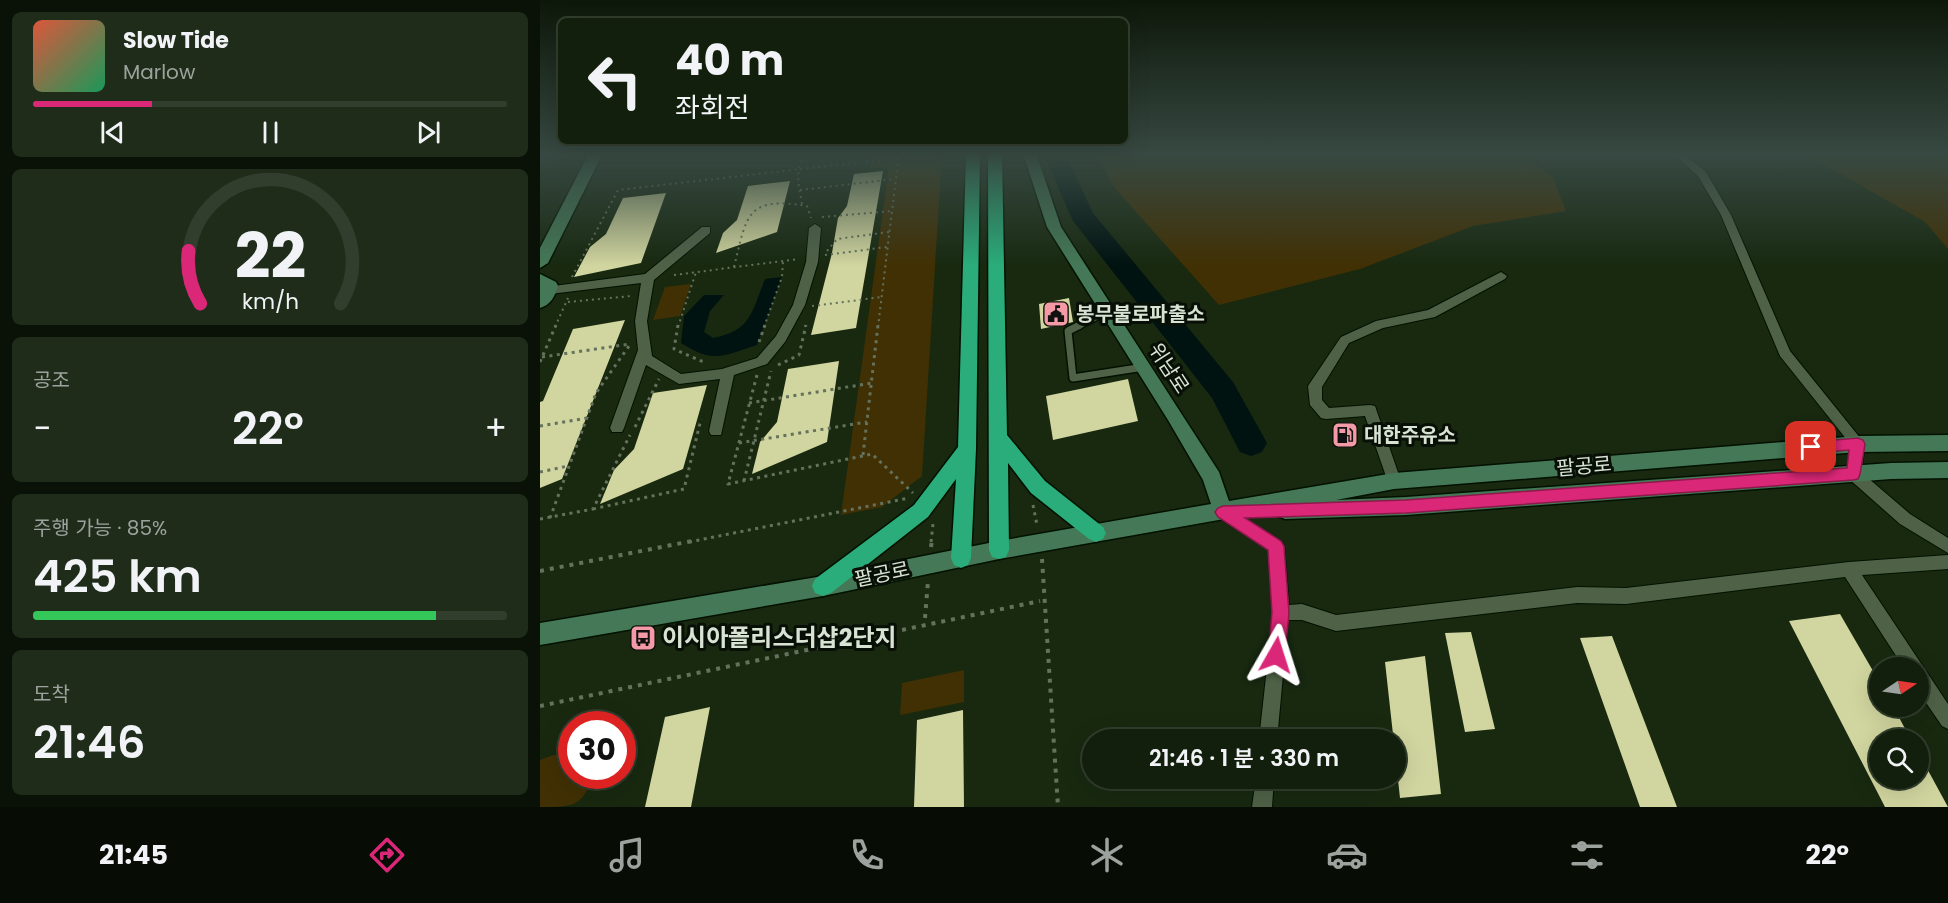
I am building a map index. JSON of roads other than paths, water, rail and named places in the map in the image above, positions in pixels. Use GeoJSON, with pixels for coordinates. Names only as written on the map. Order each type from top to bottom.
{"type":"FeatureCollection","features":[{"type":"Feature","properties":{"kind":"highway"},"geometry":{"type":"LineString","coordinates":[[962,558],[967,449],[972,191]]}},
{"type":"Feature","properties":{"kind":"highway"},"geometry":{"type":"LineString","coordinates":[[995,191],[999,550]]}},
{"type":"Feature","properties":{"kind":"highway"},"geometry":{"type":"LineString","coordinates":[[998,437],[1038,487],[1096,533]]}},
{"type":"Feature","properties":{"kind":"highway"},"geometry":{"type":"LineString","coordinates":[[823,586],[921,511],[967,449]]}},
{"type":"Feature","properties":{"kind":"main road"},"geometry":{"type":"LineString","coordinates":[[540,262],[577,191]]}},
{"type":"Feature","properties":{"kind":"main road","name":"위남로"},"geometry":{"type":"LineString","coordinates":[[1042,191],[1054,227],[1212,478],[1223,512]]}},
{"type":"Feature","properties":{"kind":"main road","name":"팔공로"},"geometry":{"type":"LineString","coordinates":[[540,634],[823,586],[999,550],[1394,481],[1858,444],[1948,443]]}},
{"type":"Feature","properties":{"kind":"main road","name":"팔공로"},"geometry":{"type":"LineString","coordinates":[[1223,512],[1406,506],[1853,474],[1948,470]]}},
{"type":"Feature","properties":{"kind":"street"},"geometry":{"type":"LineString","coordinates":[[1711,191],[1726,215],[1785,353],[1858,444],[1853,474],[1905,519],[1948,546]]}},
{"type":"Feature","properties":{"kind":"street"},"geometry":{"type":"LineString","coordinates":[[648,278],[641,321],[646,359],[679,379],[728,372],[762,362],[781,339],[799,305],[813,257],[815,228]]}},
{"type":"Feature","properties":{"kind":"street"},"geometry":{"type":"LineString","coordinates":[[543,290],[648,278],[706,230]]}},
{"type":"Feature","properties":{"kind":"street"},"geometry":{"type":"LineString","coordinates":[[1394,481],[1370,410],[1326,414],[1315,400],[1315,386],[1346,340],[1380,324],[1431,314],[1501,276]]}},
{"type":"Feature","properties":{"kind":"street"},"geometry":{"type":"LineString","coordinates":[[617,428],[645,349]]}},
{"type":"Feature","properties":{"kind":"street"},"geometry":{"type":"LineString","coordinates":[[716,431],[728,372]]}},
{"type":"Feature","properties":{"kind":"street"},"geometry":{"type":"LineString","coordinates":[[1223,512],[1276,546],[1281,613],[1269,729]]}},
{"type":"Feature","properties":{"kind":"street"},"geometry":{"type":"LineString","coordinates":[[1281,613],[1302,612],[1336,622],[1427,614],[1577,595],[1626,596],[1849,569],[1948,562]]}},
{"type":"Feature","properties":{"kind":"street"},"geometry":{"type":"LineString","coordinates":[[1849,569],[1907,657]]}},
{"type":"Feature","properties":{"kind":"street"},"geometry":{"type":"LineString","coordinates":[[1929,692],[1948,720]]}},
{"type":"Feature","properties":{"kind":"street"},"geometry":{"type":"LineString","coordinates":[[1262,807],[1264,789]]}},
{"type":"Feature","properties":{"kind":"lane"},"geometry":{"type":"LineString","coordinates":[[1108,312],[1068,331],[1073,378],[1144,367]]}},
{"type":"Feature","properties":{"kind":"waterway"},"geometry":{"type":"LineString","coordinates":[[1071,191],[1082,216],[1223,390],[1251,443]]}},
{"type":"Feature","properties":{"kind":"place","name":"봉무불로파출소"},"geometry":{"type":"Point","coordinates":[1056,314]}},
{"type":"Feature","properties":{"kind":"place","name":"대한주유소"},"geometry":{"type":"Point","coordinates":[1345,435]}},
{"type":"Feature","properties":{"kind":"place","name":"이시아폴리스더샵2단지"},"geometry":{"type":"Point","coordinates":[643,638]}}]}
